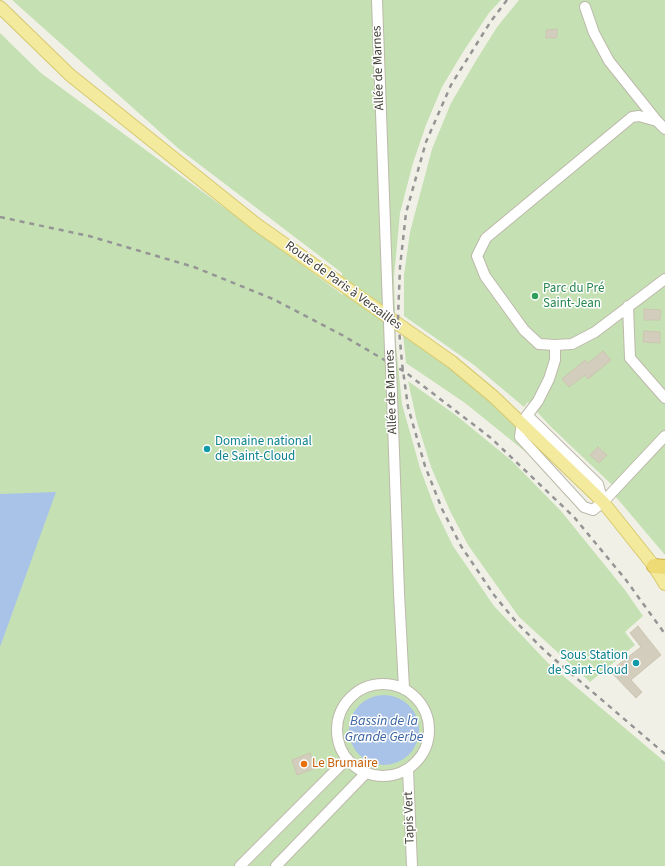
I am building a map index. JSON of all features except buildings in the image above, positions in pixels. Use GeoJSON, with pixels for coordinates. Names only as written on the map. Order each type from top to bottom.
{"type":"FeatureCollection","features":[{"type":"Feature","properties":{"kind":"main road","name":"Route de Paris à Versailles"},"geometry":{"type":"LineString","coordinates":[[0,7],[70,75],[256,224],[452,362],[524,419],[603,502],[659,567],[665,584]]}},
{"type":"Feature","properties":{"kind":"main road"},"geometry":{"type":"LineString","coordinates":[[659,567],[665,578]]}},
{"type":"Feature","properties":{"kind":"street","name":"Allée de Marnes"},"geometry":{"type":"LineString","coordinates":[[377,0],[398,593],[404,688]]}},
{"type":"Feature","properties":{"kind":"street"},"geometry":{"type":"LineString","coordinates":[[585,6],[594,33],[609,61],[665,129]]}},
{"type":"Feature","properties":{"kind":"street"},"geometry":{"type":"LineString","coordinates":[[657,121],[639,116],[632,117],[486,238],[476,256],[485,276],[524,330],[539,344],[572,344],[595,332],[665,279]]}},
{"type":"Feature","properties":{"kind":"street"},"geometry":{"type":"LineString","coordinates":[[628,306],[630,358],[665,398]]}},
{"type":"Feature","properties":{"kind":"street"},"geometry":{"type":"LineString","coordinates":[[555,345],[555,360],[549,379],[524,419],[520,438],[584,507],[593,510],[603,502],[665,436]]}},
{"type":"Feature","properties":{"kind":"street"},"geometry":{"type":"LineString","coordinates":[[375,684],[395,685],[404,688],[416,697],[424,707],[430,730],[427,747],[419,760],[408,769],[390,776],[365,774],[347,759],[338,742],[337,729],[339,716],[348,701],[358,691],[375,684]]}},
{"type":"Feature","properties":{"kind":"street"},"geometry":{"type":"LineString","coordinates":[[240,866],[347,759]]}},
{"type":"Feature","properties":{"kind":"street","name":"Tapis Vert"},"geometry":{"type":"LineString","coordinates":[[408,769],[412,866]]}},
{"type":"Feature","properties":{"kind":"street"},"geometry":{"type":"LineString","coordinates":[[276,866],[365,774]]}},
{"type":"Feature","properties":{"kind":"green space","name":"Domaine national de Saint-Cloud"},"geometry":{"type":"Polygon","coordinates":[[[12,0],[501,0],[489,13],[442,87],[426,125],[413,163],[400,213],[394,277],[396,345],[402,404],[420,468],[436,511],[453,546],[494,606],[548,663],[665,762],[665,866],[0,866],[0,33],[41,73],[343,295],[342,273],[179,149],[12,0]]]}},
{"type":"Feature","properties":{"kind":"green space","name":"Parc du Pré Saint-Jean"},"geometry":{"type":"Polygon","coordinates":[[[519,0],[665,0],[665,555],[610,490],[612,485],[550,426],[528,402],[524,407],[474,365],[404,316],[404,275],[410,232],[432,149],[451,103],[497,27],[519,0]]]}},
{"type":"Feature","properties":{"kind":"green space"},"geometry":{"type":"Polygon","coordinates":[[[403,335],[467,380],[514,421],[531,445],[527,453],[465,403],[406,363],[403,335]]]}},
{"type":"Feature","properties":{"kind":"green space"},"geometry":{"type":"Polygon","coordinates":[[[408,381],[457,416],[512,461],[561,511],[625,590],[643,616],[625,632],[635,645],[590,682],[519,617],[468,545],[450,511],[431,467],[417,422],[408,381]]]}},
{"type":"Feature","properties":{"kind":"water"},"geometry":{"type":"Polygon","coordinates":[[[56,492],[0,647],[0,494],[56,492]]]}},
{"type":"Feature","properties":{"kind":"water","name":"Bassin de la Grande Gerbe"},"geometry":{"type":"Polygon","coordinates":[[[384,695],[397,698],[409,705],[416,717],[419,730],[416,743],[409,755],[397,762],[384,765],[371,762],[359,755],[352,743],[349,730],[352,717],[359,705],[371,698],[384,695]]]}},
{"type":"Feature","properties":{"kind":"railway"},"geometry":{"type":"LineString","coordinates":[[507,0],[491,21],[451,85],[426,142],[406,213],[400,267],[398,318],[408,407],[425,466],[442,509],[461,546],[494,595],[517,623],[546,652],[665,754]]}},
{"type":"Feature","properties":{"kind":"railway"},"geometry":{"type":"LineString","coordinates":[[0,217],[89,236],[194,267],[273,299],[342,335],[405,372],[491,438],[574,517],[626,580],[665,634]]}},
{"type":"Feature","properties":{"kind":"place","name":"Parc du Pré Saint-Jean"},"geometry":{"type":"Point","coordinates":[535,296]}},
{"type":"Feature","properties":{"kind":"place","name":"Domaine national de Saint-Cloud"},"geometry":{"type":"Point","coordinates":[207,449]}},
{"type":"Feature","properties":{"kind":"place","name":"Sous Station de Saint-Cloud"},"geometry":{"type":"Point","coordinates":[636,663]}},
{"type":"Feature","properties":{"kind":"place","name":"Le Brumaire"},"geometry":{"type":"Point","coordinates":[304,764]}}]}
